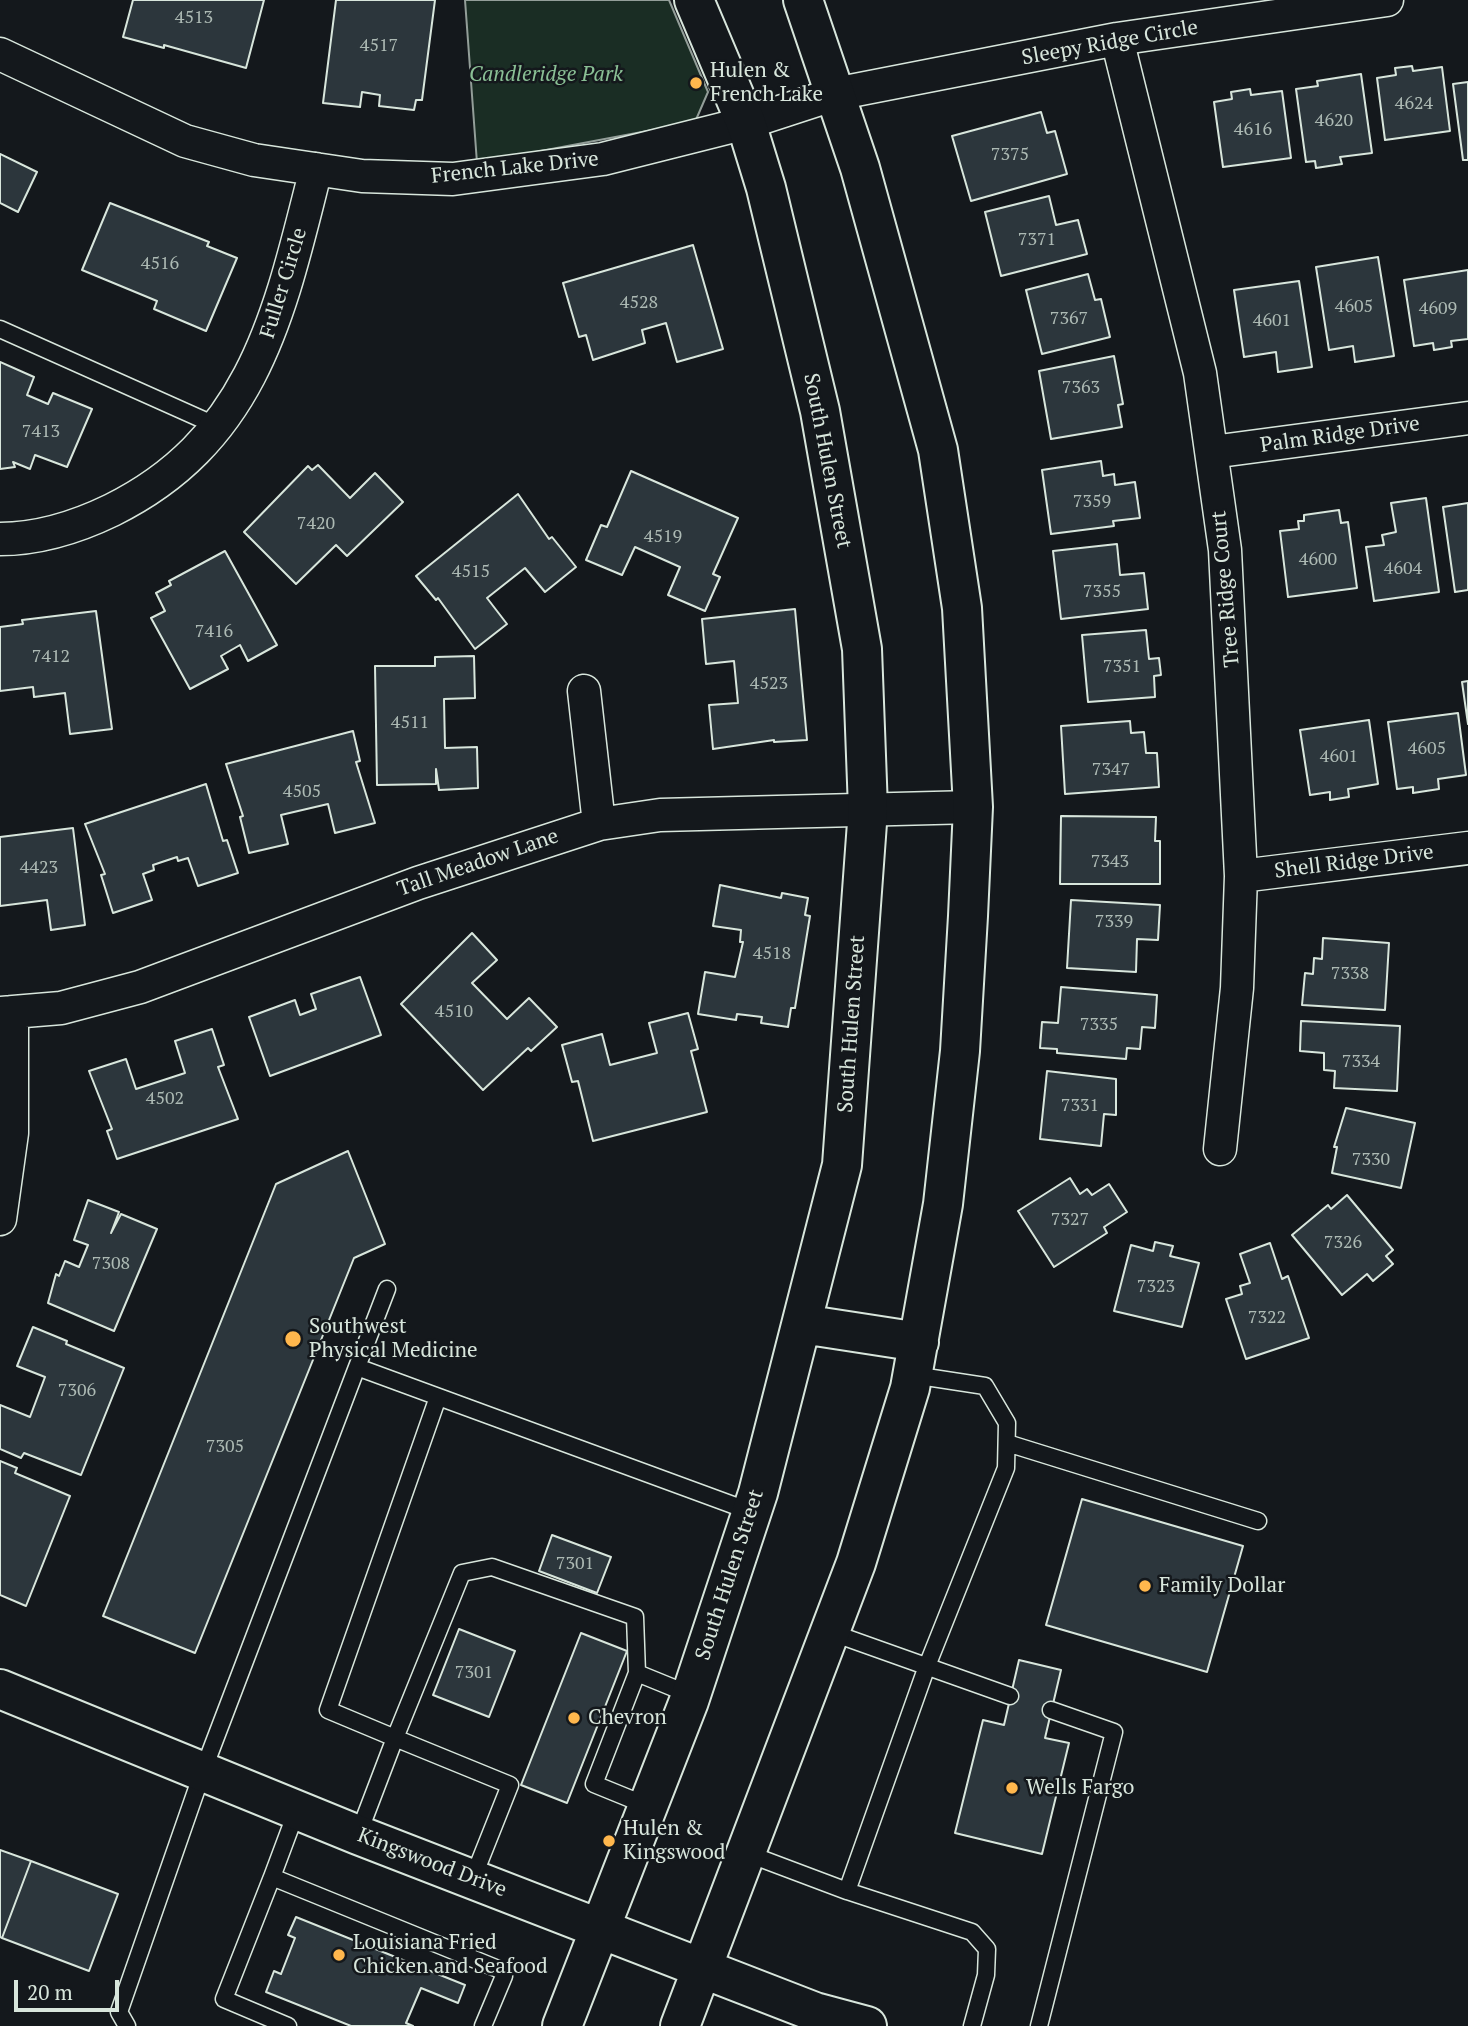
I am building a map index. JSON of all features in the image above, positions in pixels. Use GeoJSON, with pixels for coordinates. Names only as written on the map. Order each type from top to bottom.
{"type":"FeatureCollection","features":[{"type":"Feature","properties":{"kind":"main road","name":"South Hulen Street"},"geometry":{"type":"LineString","coordinates":[[562,2026],[691,1695],[751,1512],[842,1165],[868,809],[862,649],[820,411],[766,188],[746,123],[694,0]]}},
{"type":"Feature","properties":{"kind":"main road"},"geometry":{"type":"LineString","coordinates":[[680,2026],[856,1563],[916,1359],[943,1204],[960,1051],[973,807],[962,608],[938,450],[860,168],[803,0]]}},
{"type":"Feature","properties":{"kind":"main road"},"geometry":{"type":"LineString","coordinates":[[802,1324],[916,1359]]}},
{"type":"Feature","properties":{"kind":"main road","name":"Kingswood Drive"},"geometry":{"type":"LineString","coordinates":[[0,1689],[358,1835],[815,2012],[867,2026]]}},
{"type":"Feature","properties":{"kind":"street","name":"Sleepy Ridge Circle"},"geometry":{"type":"LineString","coordinates":[[835,94],[1117,39],[1387,0]]}},
{"type":"Feature","properties":{"kind":"street","name":"Tree Ridge Court"},"geometry":{"type":"LineString","coordinates":[[1117,39],[1200,373],[1225,550],[1241,876],[1237,988],[1220,1149]]}},
{"type":"Feature","properties":{"kind":"street","name":"French Lake Drive"},"geometry":{"type":"LineString","coordinates":[[0,54],[185,141],[254,160],[362,176],[453,179],[603,159],[746,123],[835,94]]}},
{"type":"Feature","properties":{"kind":"street","name":"Fuller Circle"},"geometry":{"type":"LineString","coordinates":[[0,539],[75,528],[142,495],[187,461],[217,426],[228,413],[268,338],[285,293],[316,169]]}},
{"type":"Feature","properties":{"kind":"street","name":"Palm Ridge Drive"},"geometry":{"type":"LineString","coordinates":[[1212,453],[1468,418]]}},
{"type":"Feature","properties":{"kind":"street"},"geometry":{"type":"LineString","coordinates":[[584,691],[598,824]]}},
{"type":"Feature","properties":{"kind":"street","name":"Tall Meadow Lane"},"geometry":{"type":"LineString","coordinates":[[6,1012],[61,1008],[140,987],[418,883],[598,824],[660,815],[973,807]]}},
{"type":"Feature","properties":{"kind":"street","name":"Shell Ridge Drive"},"geometry":{"type":"LineString","coordinates":[[1241,876],[1468,848]]}},
{"type":"Feature","properties":{"kind":"street"},"geometry":{"type":"LineString","coordinates":[[0,1219],[12,1133],[6,1012]]}},
{"type":"Feature","properties":{"kind":"lane"},"geometry":{"type":"LineString","coordinates":[[0,329],[217,426]]}},
{"type":"Feature","properties":{"kind":"lane"},"geometry":{"type":"LineString","coordinates":[[127,2026],[119,2012],[203,1771],[387,1289]]}},
{"type":"Feature","properties":{"kind":"lane"},"geometry":{"type":"LineString","coordinates":[[847,1891],[926,1666],[1006,1468],[1007,1423],[985,1387],[916,1359]]}},
{"type":"Feature","properties":{"kind":"lane"},"geometry":{"type":"LineString","coordinates":[[357,1367],[751,1512]]}},
{"type":"Feature","properties":{"kind":"lane"},"geometry":{"type":"LineString","coordinates":[[438,1397],[328,1710],[510,1785],[473,1878]]}},
{"type":"Feature","properties":{"kind":"lane"},"geometry":{"type":"LineString","coordinates":[[1007,1443],[1258,1521]]}},
{"type":"Feature","properties":{"kind":"lane"},"geometry":{"type":"LineString","coordinates":[[358,1835],[462,1573],[492,1567],[635,1617],[637,1673],[594,1784],[648,1806]]}},
{"type":"Feature","properties":{"kind":"lane"},"geometry":{"type":"LineString","coordinates":[[830,1632],[1010,1696]]}},
{"type":"Feature","properties":{"kind":"lane"},"geometry":{"type":"LineString","coordinates":[[637,1673],[691,1695]]}},
{"type":"Feature","properties":{"kind":"lane"},"geometry":{"type":"LineString","coordinates":[[1039,2026],[1114,1732],[1051,1710]]}},
{"type":"Feature","properties":{"kind":"lane"},"geometry":{"type":"LineString","coordinates":[[288,2026],[224,1999],[297,1810]]}},
{"type":"Feature","properties":{"kind":"lane"},"geometry":{"type":"LineString","coordinates":[[746,1853],[847,1891],[972,1932],[987,1949],[986,1975],[972,2026]]}},
{"type":"Feature","properties":{"kind":"lane"},"geometry":{"type":"LineString","coordinates":[[272,1877],[503,1971],[505,1976],[483,2026]]}},
{"type":"Feature","properties":{"kind":"green space","name":"Candleridge Park"},"geometry":{"type":"Polygon","coordinates":[[[465,0],[669,0],[708,92],[695,122],[477,163],[465,0]]]}},
{"type":"Feature","properties":{"kind":"building"},"geometry":{"type":"Polygon","coordinates":[[[133,0],[264,0],[246,68],[164,45],[164,48],[123,37],[133,0]]]}},
{"type":"Feature","properties":{"kind":"building"},"geometry":{"type":"Polygon","coordinates":[[[336,0],[435,0],[422,100],[416,100],[414,110],[379,106],[380,95],[362,92],[360,107],[323,103],[336,0]]]}},
{"type":"Feature","properties":{"kind":"building"},"geometry":{"type":"Polygon","coordinates":[[[1412,66],[1413,71],[1442,67],[1450,131],[1385,140],[1377,78],[1396,75],[1395,68],[1412,66]]]}},
{"type":"Feature","properties":{"kind":"building"},"geometry":{"type":"Polygon","coordinates":[[[1361,74],[1372,153],[1340,157],[1342,164],[1316,168],[1315,161],[1306,162],[1296,89],[1318,86],[1317,81],[1361,74]]]}},
{"type":"Feature","properties":{"kind":"building"},"geometry":{"type":"Polygon","coordinates":[[[1468,82],[1468,160],[1463,160],[1453,84],[1468,82]]]}},
{"type":"Feature","properties":{"kind":"building"},"geometry":{"type":"Polygon","coordinates":[[[1250,89],[1251,95],[1282,91],[1291,158],[1223,167],[1214,102],[1232,99],[1231,92],[1250,89]]]}},
{"type":"Feature","properties":{"kind":"building"},"geometry":{"type":"Polygon","coordinates":[[[1041,112],[1047,133],[1055,131],[1067,174],[971,201],[952,136],[1041,112]]]}},
{"type":"Feature","properties":{"kind":"building"},"geometry":{"type":"Polygon","coordinates":[[[0,154],[37,172],[18,212],[0,203],[0,154]]]}},
{"type":"Feature","properties":{"kind":"building"},"geometry":{"type":"Polygon","coordinates":[[[1049,196],[1056,225],[1078,220],[1087,254],[1001,276],[985,212],[1049,196]]]}},
{"type":"Feature","properties":{"kind":"building"},"geometry":{"type":"Polygon","coordinates":[[[110,203],[209,242],[207,246],[237,258],[206,331],[154,309],[157,301],[82,270],[110,203]]]}},
{"type":"Feature","properties":{"kind":"building"},"geometry":{"type":"Polygon","coordinates":[[[693,245],[723,349],[677,362],[666,323],[642,330],[645,343],[593,360],[586,335],[579,337],[563,283],[693,245]]]}},
{"type":"Feature","properties":{"kind":"building"},"geometry":{"type":"Polygon","coordinates":[[[1378,257],[1394,356],[1355,362],[1353,346],[1329,350],[1316,267],[1378,257]]]}},
{"type":"Feature","properties":{"kind":"building"},"geometry":{"type":"Polygon","coordinates":[[[1468,270],[1468,339],[1451,341],[1452,347],[1434,350],[1433,343],[1414,346],[1404,280],[1468,270]]]}},
{"type":"Feature","properties":{"kind":"building"},"geometry":{"type":"Polygon","coordinates":[[[1088,274],[1095,300],[1101,299],[1110,337],[1042,354],[1026,290],[1088,274]]]}},
{"type":"Feature","properties":{"kind":"building"},"geometry":{"type":"Polygon","coordinates":[[[1299,281],[1312,367],[1278,372],[1276,352],[1244,357],[1234,290],[1299,281]]]}},
{"type":"Feature","properties":{"kind":"building"},"geometry":{"type":"Polygon","coordinates":[[[1114,356],[1123,404],[1118,405],[1122,427],[1051,439],[1039,371],[1114,356]]]}},
{"type":"Feature","properties":{"kind":"building"},"geometry":{"type":"Polygon","coordinates":[[[0,362],[34,377],[27,395],[48,404],[53,393],[92,409],[67,467],[35,455],[30,469],[13,462],[15,467],[0,469],[0,362]]]}},
{"type":"Feature","properties":{"kind":"building"},"geometry":{"type":"Polygon","coordinates":[[[1101,461],[1103,476],[1114,474],[1115,485],[1135,482],[1140,518],[1113,521],[1114,526],[1051,534],[1042,470],[1101,461]]]}},
{"type":"Feature","properties":{"kind":"building"},"geometry":{"type":"Polygon","coordinates":[[[318,465],[350,498],[375,473],[403,502],[347,556],[336,545],[296,584],[244,532],[308,466],[312,470],[318,465]]]}},
{"type":"Feature","properties":{"kind":"building"},"geometry":{"type":"Polygon","coordinates":[[[631,471],[738,518],[713,574],[720,577],[705,611],[668,595],[680,567],[635,547],[622,575],[586,560],[601,525],[607,527],[631,471]]]}},
{"type":"Feature","properties":{"kind":"building"},"geometry":{"type":"Polygon","coordinates":[[[518,494],[549,539],[552,537],[576,567],[545,592],[525,568],[487,598],[507,624],[475,649],[438,598],[436,600],[416,576],[518,494]]]}},
{"type":"Feature","properties":{"kind":"building"},"geometry":{"type":"Polygon","coordinates":[[[1426,498],[1439,592],[1374,601],[1366,547],[1384,545],[1382,535],[1396,532],[1391,503],[1426,498]]]}},
{"type":"Feature","properties":{"kind":"building"},"geometry":{"type":"Polygon","coordinates":[[[1468,503],[1468,590],[1455,592],[1443,507],[1468,503]]]}},
{"type":"Feature","properties":{"kind":"building"},"geometry":{"type":"Polygon","coordinates":[[[1339,510],[1341,523],[1348,522],[1357,588],[1288,597],[1280,531],[1299,529],[1298,521],[1304,521],[1304,515],[1339,510]]]}},
{"type":"Feature","properties":{"kind":"building"},"geometry":{"type":"Polygon","coordinates":[[[1117,544],[1120,575],[1144,573],[1148,609],[1061,619],[1053,551],[1117,544]]]}},
{"type":"Feature","properties":{"kind":"building"},"geometry":{"type":"Polygon","coordinates":[[[225,551],[277,645],[248,661],[240,645],[221,656],[228,669],[190,689],[151,618],[165,611],[156,593],[171,585],[169,581],[225,551]]]}},
{"type":"Feature","properties":{"kind":"building"},"geometry":{"type":"Polygon","coordinates":[[[795,609],[807,740],[774,740],[713,749],[709,705],[738,703],[734,661],[706,664],[702,619],[795,609]]]}},
{"type":"Feature","properties":{"kind":"building"},"geometry":{"type":"Polygon","coordinates":[[[96,611],[112,729],[70,734],[65,693],[34,697],[33,687],[0,691],[0,627],[23,624],[22,620],[96,611]]]}},
{"type":"Feature","properties":{"kind":"building"},"geometry":{"type":"Polygon","coordinates":[[[1146,630],[1149,659],[1159,658],[1161,675],[1154,676],[1155,697],[1088,702],[1082,635],[1146,630]]]}},
{"type":"Feature","properties":{"kind":"building"},"geometry":{"type":"Polygon","coordinates":[[[474,656],[475,698],[444,699],[445,748],[477,747],[478,788],[439,790],[436,769],[436,784],[377,785],[375,666],[435,666],[435,657],[474,656]]]}},
{"type":"Feature","properties":{"kind":"building"},"geometry":{"type":"Polygon","coordinates":[[[1468,681],[1468,724],[1462,682],[1468,681]]]}},
{"type":"Feature","properties":{"kind":"building"},"geometry":{"type":"Polygon","coordinates":[[[1458,713],[1466,775],[1438,779],[1439,789],[1413,793],[1413,787],[1397,789],[1388,722],[1458,713]]]}},
{"type":"Feature","properties":{"kind":"building"},"geometry":{"type":"Polygon","coordinates":[[[1369,720],[1378,784],[1348,789],[1349,797],[1330,800],[1330,792],[1310,795],[1300,730],[1369,720]]]}},
{"type":"Feature","properties":{"kind":"building"},"geometry":{"type":"Polygon","coordinates":[[[1130,721],[1131,733],[1144,732],[1146,753],[1157,753],[1159,787],[1065,794],[1061,726],[1130,721]]]}},
{"type":"Feature","properties":{"kind":"building"},"geometry":{"type":"Polygon","coordinates":[[[353,731],[360,761],[356,762],[375,823],[335,833],[328,804],[281,815],[288,844],[249,853],[240,817],[243,816],[226,764],[353,731]]]}},
{"type":"Feature","properties":{"kind":"building"},"geometry":{"type":"Polygon","coordinates":[[[206,784],[223,841],[227,840],[238,873],[198,886],[188,858],[178,861],[177,857],[153,865],[154,870],[143,874],[152,900],[113,913],[101,875],[105,874],[85,824],[206,784]]]}},
{"type":"Feature","properties":{"kind":"building"},"geometry":{"type":"Polygon","coordinates":[[[1061,816],[1156,817],[1155,841],[1160,841],[1160,884],[1060,884],[1061,816]]]}},
{"type":"Feature","properties":{"kind":"building"},"geometry":{"type":"Polygon","coordinates":[[[73,828],[85,925],[51,930],[47,900],[0,906],[0,837],[73,828]]]}},
{"type":"Feature","properties":{"kind":"building"},"geometry":{"type":"Polygon","coordinates":[[[720,885],[781,898],[782,893],[808,898],[805,915],[810,916],[795,1008],[791,1008],[788,1027],[761,1023],[762,1017],[737,1014],[736,1020],[698,1014],[705,972],[735,977],[743,942],[740,942],[741,930],[713,926],[720,885]]]}},
{"type":"Feature","properties":{"kind":"building"},"geometry":{"type":"Polygon","coordinates":[[[1071,900],[1160,905],[1158,940],[1137,939],[1136,972],[1067,968],[1071,900]]]}},
{"type":"Feature","properties":{"kind":"building"},"geometry":{"type":"Polygon","coordinates":[[[472,933],[497,960],[472,983],[507,1019],[529,998],[557,1027],[531,1051],[528,1048],[483,1090],[401,1004],[472,933]]]}},
{"type":"Feature","properties":{"kind":"building"},"geometry":{"type":"Polygon","coordinates":[[[1323,938],[1389,943],[1385,1010],[1302,1005],[1305,973],[1313,974],[1314,958],[1322,959],[1323,938]]]}},
{"type":"Feature","properties":{"kind":"building"},"geometry":{"type":"Polygon","coordinates":[[[360,977],[381,1035],[270,1076],[249,1017],[295,1000],[300,1015],[316,1009],[311,994],[360,977]]]}},
{"type":"Feature","properties":{"kind":"building"},"geometry":{"type":"Polygon","coordinates":[[[1061,987],[1157,995],[1155,1028],[1142,1027],[1140,1049],[1127,1048],[1126,1059],[1057,1053],[1057,1049],[1040,1048],[1042,1022],[1058,1023],[1061,987]]]}},
{"type":"Feature","properties":{"kind":"building"},"geometry":{"type":"Polygon","coordinates":[[[688,1013],[698,1049],[691,1051],[707,1112],[593,1141],[578,1081],[572,1082],[562,1045],[602,1034],[610,1065],[657,1053],[649,1023],[688,1013]]]}},
{"type":"Feature","properties":{"kind":"building"},"geometry":{"type":"Polygon","coordinates":[[[1301,1021],[1400,1026],[1397,1091],[1334,1088],[1335,1071],[1324,1070],[1324,1053],[1300,1051],[1301,1021]]]}},
{"type":"Feature","properties":{"kind":"building"},"geometry":{"type":"Polygon","coordinates":[[[212,1029],[224,1065],[218,1067],[238,1119],[117,1159],[107,1131],[112,1129],[89,1071],[126,1059],[136,1089],[185,1073],[175,1041],[212,1029]]]}},
{"type":"Feature","properties":{"kind":"building"},"geometry":{"type":"Polygon","coordinates":[[[1047,1071],[1116,1079],[1116,1115],[1104,1114],[1101,1146],[1040,1139],[1047,1071]]]}},
{"type":"Feature","properties":{"kind":"building"},"geometry":{"type":"Polygon","coordinates":[[[1346,1108],[1415,1123],[1401,1188],[1332,1173],[1337,1147],[1334,1147],[1346,1108]]]}},
{"type":"Feature","properties":{"kind":"building"},"geometry":{"type":"Polygon","coordinates":[[[348,1151],[385,1244],[354,1258],[195,1653],[103,1616],[276,1184],[348,1151]]]}},
{"type":"Feature","properties":{"kind":"building"},"geometry":{"type":"Polygon","coordinates":[[[1070,1178],[1080,1194],[1087,1189],[1092,1195],[1109,1184],[1127,1212],[1104,1227],[1107,1233],[1054,1267],[1018,1211],[1070,1178]]]}},
{"type":"Feature","properties":{"kind":"building"},"geometry":{"type":"Polygon","coordinates":[[[1347,1195],[1393,1250],[1386,1256],[1393,1264],[1373,1281],[1367,1274],[1342,1295],[1292,1235],[1328,1205],[1331,1209],[1347,1195]]]}},
{"type":"Feature","properties":{"kind":"building"},"geometry":{"type":"Polygon","coordinates":[[[88,1200],[119,1212],[111,1233],[121,1214],[157,1229],[114,1331],[48,1303],[56,1274],[59,1276],[65,1261],[79,1267],[88,1245],[74,1240],[88,1200]]]}},
{"type":"Feature","properties":{"kind":"building"},"geometry":{"type":"Polygon","coordinates":[[[1155,1242],[1173,1246],[1170,1256],[1199,1263],[1182,1327],[1114,1311],[1131,1245],[1153,1251],[1155,1242]]]}},
{"type":"Feature","properties":{"kind":"building"},"geometry":{"type":"Polygon","coordinates":[[[1270,1243],[1282,1279],[1288,1276],[1309,1338],[1246,1359],[1226,1299],[1242,1294],[1240,1286],[1250,1283],[1240,1254],[1270,1243]]]}},
{"type":"Feature","properties":{"kind":"building"},"geometry":{"type":"Polygon","coordinates":[[[33,1327],[124,1368],[81,1475],[24,1453],[21,1458],[0,1449],[0,1405],[30,1417],[45,1377],[17,1366],[33,1327]]]}},
{"type":"Feature","properties":{"kind":"building"},"geometry":{"type":"Polygon","coordinates":[[[0,1461],[17,1468],[15,1473],[70,1496],[26,1606],[0,1595],[0,1461]]]}},
{"type":"Feature","properties":{"kind":"building","name":"Family Dollar"},"geometry":{"type":"Polygon","coordinates":[[[1082,1499],[1243,1546],[1207,1672],[1046,1625],[1082,1499]]]}},
{"type":"Feature","properties":{"kind":"building"},"geometry":{"type":"Polygon","coordinates":[[[552,1535],[611,1557],[597,1593],[539,1571],[552,1535]]]}},
{"type":"Feature","properties":{"kind":"building"},"geometry":{"type":"Polygon","coordinates":[[[459,1629],[515,1651],[489,1717],[433,1695],[459,1629]]]}},
{"type":"Feature","properties":{"kind":"building","name":"Chevron"},"geometry":{"type":"Polygon","coordinates":[[[581,1633],[627,1651],[567,1803],[521,1785],[581,1633]]]}},
{"type":"Feature","properties":{"kind":"building","name":"Wells Fargo"},"geometry":{"type":"Polygon","coordinates":[[[1019,1660],[1061,1670],[1045,1738],[1069,1743],[1042,1854],[955,1833],[983,1720],[1004,1725],[1019,1660]]]}},
{"type":"Feature","properties":{"kind":"building"},"geometry":{"type":"Polygon","coordinates":[[[0,1850],[31,1861],[2,1938],[0,1937],[0,1850]]]}},
{"type":"Feature","properties":{"kind":"building"},"geometry":{"type":"Polygon","coordinates":[[[31,1861],[118,1894],[89,1971],[2,1938],[31,1861]]]}},
{"type":"Feature","properties":{"kind":"building","name":"Louisiana Fried Chicken and Seafood"},"geometry":{"type":"Polygon","coordinates":[[[296,1917],[465,1985],[458,2003],[421,1988],[406,2023],[413,2026],[351,2026],[266,1992],[274,1971],[281,1974],[295,1938],[288,1935],[296,1917]]]}},
{"type":"Feature","properties":{"kind":"place","name":"Hulen & French Lake"},"geometry":{"type":"Point","coordinates":[696,83]}},
{"type":"Feature","properties":{"kind":"place","name":"Southwest Physical Medicine"},"geometry":{"type":"Point","coordinates":[293,1339]}},
{"type":"Feature","properties":{"kind":"place","name":"Family Dollar"},"geometry":{"type":"Point","coordinates":[1145,1586]}},
{"type":"Feature","properties":{"kind":"place","name":"Chevron"},"geometry":{"type":"Point","coordinates":[574,1718]}},
{"type":"Feature","properties":{"kind":"place","name":"Wells Fargo"},"geometry":{"type":"Point","coordinates":[1012,1788]}},
{"type":"Feature","properties":{"kind":"place","name":"Hulen & Kingswood"},"geometry":{"type":"Point","coordinates":[609,1841]}},
{"type":"Feature","properties":{"kind":"place","name":"Louisiana Fried Chicken and Seafood"},"geometry":{"type":"Point","coordinates":[339,1955]}}]}
